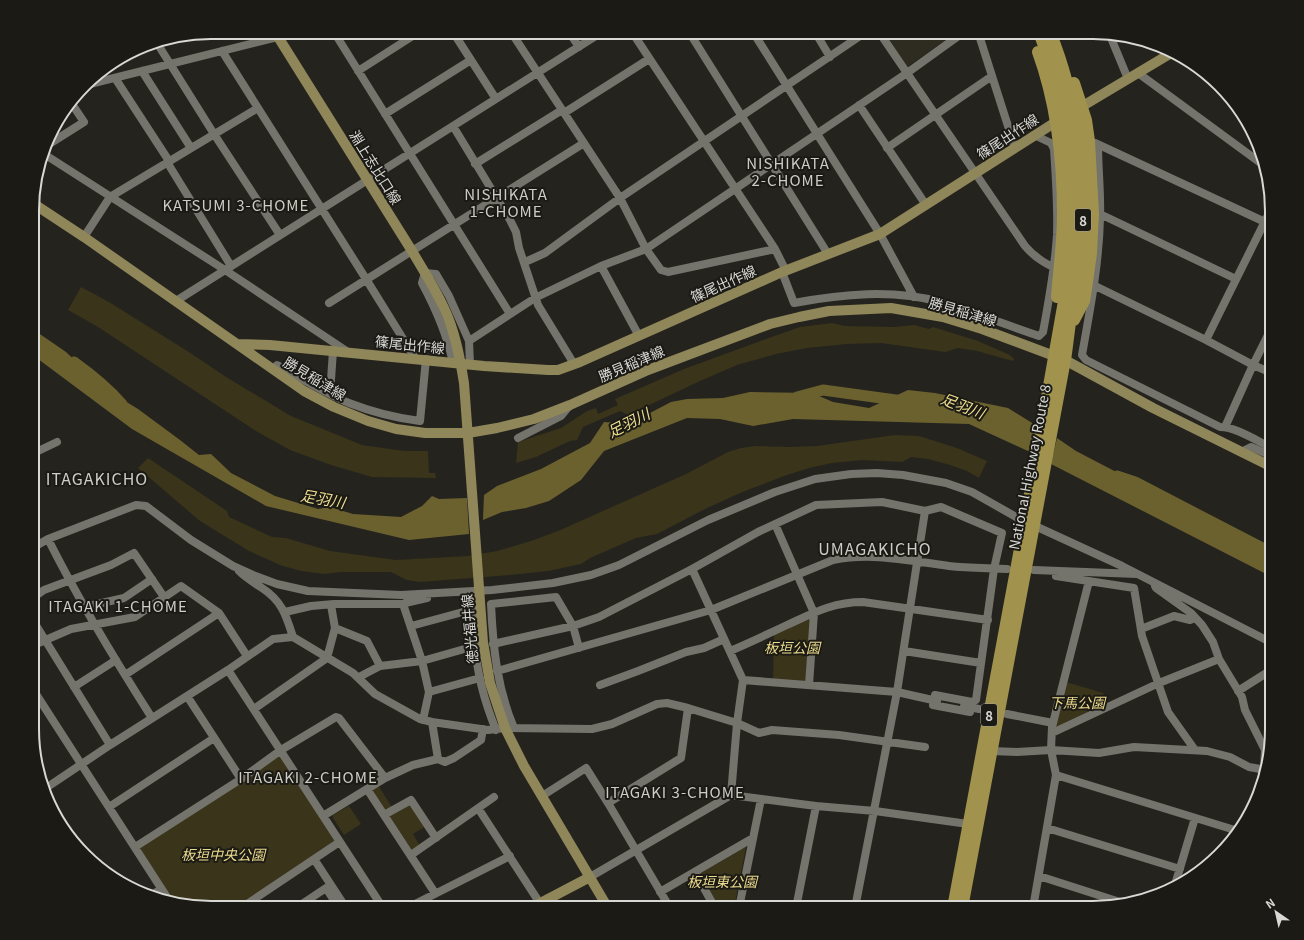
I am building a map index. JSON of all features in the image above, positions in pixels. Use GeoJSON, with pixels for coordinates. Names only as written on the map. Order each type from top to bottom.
{"type":"FeatureCollection","features":[{"type":"Feature","properties":{"kind":"highway"},"geometry":{"type":"LineString","coordinates":[[1033,39],[1047,79],[1056,122],[1061,163],[1069,301],[1064,328]]}},
{"type":"Feature","properties":{"kind":"highway","name":"National Highway Route 8"},"geometry":{"type":"LineString","coordinates":[[954,901],[968,824],[1029,523],[1069,301],[1072,224],[1070,156],[1056,82],[1041,39]]}},
{"type":"Feature","properties":{"kind":"highway","name":"National Highway Route 8"},"geometry":{"type":"LineString","coordinates":[[1053,39],[1068,88],[1078,139],[1082,178],[1083,214],[1079,273],[1069,301]]}},
{"type":"Feature","properties":{"kind":"highway"},"geometry":{"type":"LineString","coordinates":[[1060,39],[1082,106]]}},
{"type":"Feature","properties":{"kind":"highway","name":"8"},"geometry":{"type":"LineString","coordinates":[[1069,301],[1091,253],[1097,214],[1093,143],[1082,106]]}},
{"type":"Feature","properties":{"kind":"highway","name":"National Highway Route 8"},"geometry":{"type":"LineString","coordinates":[[963,901],[992,751],[1029,523]]}},
{"type":"Feature","properties":{"kind":"main road","name":"淵上志比口線"},"geometry":{"type":"LineString","coordinates":[[279,39],[412,251],[441,302],[449,320]]}},
{"type":"Feature","properties":{"kind":"main road","name":"篠尾出作線"},"geometry":{"type":"LineString","coordinates":[[237,344],[270,345],[426,359],[453,363],[558,370],[784,272],[880,234],[1034,135],[1167,56]]}},
{"type":"Feature","properties":{"kind":"main road","name":"勝見稲津線"},"geometry":{"type":"LineString","coordinates":[[39,207],[310,394],[334,408],[368,421],[396,429],[468,436],[526,421],[570,405],[648,370],[770,324],[829,311],[891,308],[943,317],[982,329],[1059,363],[1265,464]]}},
{"type":"Feature","properties":{"kind":"main road","name":"徳光福井線"},"geometry":{"type":"LineString","coordinates":[[449,320],[460,358],[464,383],[478,593],[483,642],[490,683],[505,729],[524,766],[604,901]]}},
{"type":"Feature","properties":{"kind":"main road"},"geometry":{"type":"LineString","coordinates":[[547,901],[590,877]]}},
{"type":"Feature","properties":{"kind":"street"},"geometry":{"type":"LineString","coordinates":[[98,82],[222,51],[260,39]]}},
{"type":"Feature","properties":{"kind":"street"},"geometry":{"type":"LineString","coordinates":[[338,39],[510,314]]}},
{"type":"Feature","properties":{"kind":"street"},"geometry":{"type":"LineString","coordinates":[[358,71],[408,39]]}},
{"type":"Feature","properties":{"kind":"street"},"geometry":{"type":"LineString","coordinates":[[458,39],[496,100]]}},
{"type":"Feature","properties":{"kind":"street"},"geometry":{"type":"LineString","coordinates":[[516,39],[620,198],[646,249],[661,270],[668,272],[775,250]]}},
{"type":"Feature","properties":{"kind":"street"},"geometry":{"type":"LineString","coordinates":[[574,39],[579,47]]}},
{"type":"Feature","properties":{"kind":"street"},"geometry":{"type":"LineString","coordinates":[[176,301],[591,39]]}},
{"type":"Feature","properties":{"kind":"street"},"geometry":{"type":"LineString","coordinates":[[636,39],[775,250],[794,303],[820,298],[870,294],[914,297],[940,302],[1039,336],[1043,332],[1054,268],[1057,234],[1057,202],[1054,149],[1051,143],[1034,135]]}},
{"type":"Feature","properties":{"kind":"street"},"geometry":{"type":"LineString","coordinates":[[693,39],[828,254]]}},
{"type":"Feature","properties":{"kind":"street"},"geometry":{"type":"LineString","coordinates":[[757,39],[880,234],[914,297]]}},
{"type":"Feature","properties":{"kind":"street"},"geometry":{"type":"LineString","coordinates":[[819,39],[830,57]]}},
{"type":"Feature","properties":{"kind":"street"},"geometry":{"type":"LineString","coordinates":[[525,262],[545,253],[620,198],[856,39]]}},
{"type":"Feature","properties":{"kind":"street"},"geometry":{"type":"LineString","coordinates":[[884,39],[1031,254],[1040,261],[1054,268],[1094,285],[1265,370]]}},
{"type":"Feature","properties":{"kind":"street"},"geometry":{"type":"LineString","coordinates":[[469,341],[535,298],[601,266],[646,249],[907,73],[954,39]]}},
{"type":"Feature","properties":{"kind":"street"},"geometry":{"type":"LineString","coordinates":[[980,39],[1015,148]]}},
{"type":"Feature","properties":{"kind":"street"},"geometry":{"type":"LineString","coordinates":[[1111,40],[1128,79]]}},
{"type":"Feature","properties":{"kind":"street"},"geometry":{"type":"LineString","coordinates":[[160,47],[280,235]]}},
{"type":"Feature","properties":{"kind":"street"},"geometry":{"type":"LineString","coordinates":[[222,51],[414,358]]}},
{"type":"Feature","properties":{"kind":"street"},"geometry":{"type":"LineString","coordinates":[[475,164],[649,59]]}},
{"type":"Feature","properties":{"kind":"street"},"geometry":{"type":"LineString","coordinates":[[385,114],[471,60]]}},
{"type":"Feature","properties":{"kind":"street"},"geometry":{"type":"LineString","coordinates":[[142,71],[191,148]]}},
{"type":"Feature","properties":{"kind":"street"},"geometry":{"type":"LineString","coordinates":[[1138,73],[1257,160]]}},
{"type":"Feature","properties":{"kind":"street"},"geometry":{"type":"LineString","coordinates":[[887,148],[992,76]]}},
{"type":"Feature","properties":{"kind":"street"},"geometry":{"type":"LineString","coordinates":[[115,78],[168,162],[228,268]]}},
{"type":"Feature","properties":{"kind":"street"},"geometry":{"type":"LineString","coordinates":[[858,105],[926,205]]}},
{"type":"Feature","properties":{"kind":"street"},"geometry":{"type":"LineString","coordinates":[[54,141],[84,122],[74,107]]}},
{"type":"Feature","properties":{"kind":"street"},"geometry":{"type":"LineString","coordinates":[[84,237],[110,196],[258,108]]}},
{"type":"Feature","properties":{"kind":"street"},"geometry":{"type":"LineString","coordinates":[[453,126],[510,220],[516,232],[538,305],[574,364]]}},
{"type":"Feature","properties":{"kind":"street"},"geometry":{"type":"LineString","coordinates":[[329,303],[584,143]]}},
{"type":"Feature","properties":{"kind":"street"},"geometry":{"type":"LineString","coordinates":[[1093,143],[1265,222],[1206,340]]}},
{"type":"Feature","properties":{"kind":"street"},"geometry":{"type":"LineString","coordinates":[[48,156],[228,268],[348,352]]}},
{"type":"Feature","properties":{"kind":"street"},"geometry":{"type":"LineString","coordinates":[[1236,279],[1097,214],[1094,285],[1082,355],[1086,360],[1220,427],[1225,427],[1265,445]]}},
{"type":"Feature","properties":{"kind":"street"},"geometry":{"type":"LineString","coordinates":[[601,266],[639,336]]}},
{"type":"Feature","properties":{"kind":"street"},"geometry":{"type":"LineString","coordinates":[[453,363],[445,330],[433,302],[422,283],[425,273],[436,274],[441,281],[469,341],[470,364]]}},
{"type":"Feature","properties":{"kind":"street"},"geometry":{"type":"LineString","coordinates":[[922,313],[935,312],[966,316],[978,315]]}},
{"type":"Feature","properties":{"kind":"street"},"geometry":{"type":"LineString","coordinates":[[1225,427],[1265,341]]}},
{"type":"Feature","properties":{"kind":"street"},"geometry":{"type":"LineString","coordinates":[[330,394],[333,351]]}},
{"type":"Feature","properties":{"kind":"street"},"geometry":{"type":"LineString","coordinates":[[274,370],[277,365],[330,394],[361,408],[396,418],[420,421],[426,359]]}},
{"type":"Feature","properties":{"kind":"street"},"geometry":{"type":"LineString","coordinates":[[518,438],[561,416],[570,405]]}},
{"type":"Feature","properties":{"kind":"street"},"geometry":{"type":"LineString","coordinates":[[39,450],[57,442]]}},
{"type":"Feature","properties":{"kind":"street"},"geometry":{"type":"LineString","coordinates":[[1241,452],[1251,447],[1265,453]]}},
{"type":"Feature","properties":{"kind":"street"},"geometry":{"type":"LineString","coordinates":[[39,544],[48,539],[136,505],[146,506],[191,540],[233,566],[277,584],[308,591],[401,595],[478,593],[553,583],[591,575],[619,565],[708,520],[775,492],[815,479],[851,474],[877,473],[903,475],[946,483],[972,492],[1029,523],[1151,580],[1265,639]]}},
{"type":"Feature","properties":{"kind":"street"},"geometry":{"type":"LineString","coordinates":[[493,644],[573,626],[599,617],[692,569],[758,532],[816,505],[882,502],[925,512],[941,507],[1002,533],[994,568],[976,700],[972,702],[935,695],[933,700],[933,705],[970,712]]}},
{"type":"Feature","properties":{"kind":"street"},"geometry":{"type":"LineString","coordinates":[[857,901],[897,692],[925,512]]}},
{"type":"Feature","properties":{"kind":"street"},"geometry":{"type":"LineString","coordinates":[[775,524],[814,613],[809,686]]}},
{"type":"Feature","properties":{"kind":"street"},"geometry":{"type":"LineString","coordinates":[[48,539],[94,625],[152,718]]}},
{"type":"Feature","properties":{"kind":"street"},"geometry":{"type":"LineString","coordinates":[[39,594],[44,590],[111,565],[134,553],[164,597]]}},
{"type":"Feature","properties":{"kind":"street"},"geometry":{"type":"LineString","coordinates":[[497,671],[711,610],[824,563],[853,557],[880,556],[951,566],[1007,569]]}},
{"type":"Feature","properties":{"kind":"street"},"geometry":{"type":"LineString","coordinates":[[233,566],[246,579],[274,596],[285,612],[293,637]]}},
{"type":"Feature","properties":{"kind":"street"},"geometry":{"type":"LineString","coordinates":[[692,569],[743,680],[737,723],[731,795]]}},
{"type":"Feature","properties":{"kind":"street"},"geometry":{"type":"LineString","coordinates":[[1034,570],[1139,575]]}},
{"type":"Feature","properties":{"kind":"street"},"geometry":{"type":"LineString","coordinates":[[1057,571],[1056,576],[1134,588],[1142,636],[1168,712],[1195,750]]}},
{"type":"Feature","properties":{"kind":"street"},"geometry":{"type":"LineString","coordinates":[[84,606],[124,598],[152,579]]}},
{"type":"Feature","properties":{"kind":"street"},"geometry":{"type":"LineString","coordinates":[[1034,901],[1056,774],[1051,750],[1053,723],[1089,580]]}},
{"type":"Feature","properties":{"kind":"street"},"geometry":{"type":"LineString","coordinates":[[1151,580],[1156,588],[1190,613],[1202,625],[1213,642],[1219,659],[1238,690],[1264,748]]}},
{"type":"Feature","properties":{"kind":"street"},"geometry":{"type":"LineString","coordinates":[[39,643],[71,629],[135,617],[181,586],[219,613],[247,656]]}},
{"type":"Feature","properties":{"kind":"street"},"geometry":{"type":"LineString","coordinates":[[478,593],[474,609],[475,646],[480,678],[488,709],[505,729]]}},
{"type":"Feature","properties":{"kind":"street"},"geometry":{"type":"LineString","coordinates":[[285,612],[311,606],[331,604],[403,604],[430,598],[437,594]]}},
{"type":"Feature","properties":{"kind":"street"},"geometry":{"type":"LineString","coordinates":[[505,729],[503,697],[493,644],[491,604],[556,597],[573,626],[579,648]]}},
{"type":"Feature","properties":{"kind":"street"},"geometry":{"type":"LineString","coordinates":[[730,651],[814,613],[834,605],[848,602],[863,602],[988,620]]}},
{"type":"Feature","properties":{"kind":"street"},"geometry":{"type":"LineString","coordinates":[[254,709],[327,658],[335,628],[331,604]]}},
{"type":"Feature","properties":{"kind":"street"},"geometry":{"type":"LineString","coordinates":[[403,604],[422,661],[429,692],[423,720]]}},
{"type":"Feature","properties":{"kind":"street"},"geometry":{"type":"LineString","coordinates":[[411,626],[474,609]]}},
{"type":"Feature","properties":{"kind":"street"},"geometry":{"type":"LineString","coordinates":[[125,675],[219,613]]}},
{"type":"Feature","properties":{"kind":"street"},"geometry":{"type":"LineString","coordinates":[[1141,630],[1174,616],[1190,620],[1195,618]]}},
{"type":"Feature","properties":{"kind":"street"},"geometry":{"type":"LineString","coordinates":[[335,628],[367,640],[380,666]]}},
{"type":"Feature","properties":{"kind":"street"},"geometry":{"type":"LineString","coordinates":[[39,630],[110,745]]}},
{"type":"Feature","properties":{"kind":"street"},"geometry":{"type":"LineString","coordinates":[[49,786],[110,745],[228,670],[273,639],[293,637],[354,673],[375,694],[423,720],[432,722],[483,729],[592,729],[612,724],[657,704],[667,703],[737,723],[759,733],[772,730],[839,735],[925,747]]}},
{"type":"Feature","properties":{"kind":"street"},"geometry":{"type":"LineString","coordinates":[[600,685],[638,672],[686,652],[704,648],[724,639]]}},
{"type":"Feature","properties":{"kind":"street"},"geometry":{"type":"LineString","coordinates":[[359,677],[380,666],[422,661],[475,646]]}},
{"type":"Feature","properties":{"kind":"street"},"geometry":{"type":"LineString","coordinates":[[904,651],[981,663]]}},
{"type":"Feature","properties":{"kind":"street"},"geometry":{"type":"LineString","coordinates":[[1052,733],[1159,683],[1219,659]]}},
{"type":"Feature","properties":{"kind":"street"},"geometry":{"type":"LineString","coordinates":[[74,687],[116,660]]}},
{"type":"Feature","properties":{"kind":"street"},"geometry":{"type":"LineString","coordinates":[[228,670],[378,901]]}},
{"type":"Feature","properties":{"kind":"street"},"geometry":{"type":"LineString","coordinates":[[1238,690],[1265,674]]}},
{"type":"Feature","properties":{"kind":"street"},"geometry":{"type":"LineString","coordinates":[[429,692],[480,678]]}},
{"type":"Feature","properties":{"kind":"street"},"geometry":{"type":"LineString","coordinates":[[743,680],[897,692],[979,709]]}},
{"type":"Feature","properties":{"kind":"street"},"geometry":{"type":"LineString","coordinates":[[187,696],[241,779]]}},
{"type":"Feature","properties":{"kind":"street"},"geometry":{"type":"LineString","coordinates":[[39,699],[165,894]]}},
{"type":"Feature","properties":{"kind":"street"},"geometry":{"type":"LineString","coordinates":[[608,803],[681,758],[688,708]]}},
{"type":"Feature","properties":{"kind":"street"},"geometry":{"type":"LineString","coordinates":[[1007,714],[1053,723]]}},
{"type":"Feature","properties":{"kind":"street"},"geometry":{"type":"LineString","coordinates":[[135,847],[241,779],[281,750],[336,717],[339,718],[385,778]]}},
{"type":"Feature","properties":{"kind":"street"},"geometry":{"type":"LineString","coordinates":[[432,722],[438,759]]}},
{"type":"Feature","properties":{"kind":"street"},"geometry":{"type":"LineString","coordinates":[[323,816],[385,778],[413,765],[438,759],[445,762],[454,758],[481,740],[483,729]]}},
{"type":"Feature","properties":{"kind":"street"},"geometry":{"type":"LineString","coordinates":[[109,807],[214,738]]}},
{"type":"Feature","properties":{"kind":"street"},"geometry":{"type":"LineString","coordinates":[[992,751],[1017,752],[1051,750],[1099,753],[1134,747],[1195,750],[1218,753],[1249,766],[1260,768]]}},
{"type":"Feature","properties":{"kind":"street"},"geometry":{"type":"LineString","coordinates":[[542,796],[586,768],[666,901]]}},
{"type":"Feature","properties":{"kind":"street"},"geometry":{"type":"LineString","coordinates":[[1056,774],[1232,829]]}},
{"type":"Feature","properties":{"kind":"street"},"geometry":{"type":"LineString","coordinates":[[367,789],[435,893]]}},
{"type":"Feature","properties":{"kind":"street"},"geometry":{"type":"LineString","coordinates":[[590,877],[731,795],[816,806],[875,811],[968,824]]}},
{"type":"Feature","properties":{"kind":"street"},"geometry":{"type":"LineString","coordinates":[[411,856],[494,797]]}},
{"type":"Feature","properties":{"kind":"street"},"geometry":{"type":"LineString","coordinates":[[740,901],[761,799]]}},
{"type":"Feature","properties":{"kind":"street"},"geometry":{"type":"LineString","coordinates":[[384,815],[412,800],[436,838]]}},
{"type":"Feature","properties":{"kind":"street"},"geometry":{"type":"LineString","coordinates":[[797,901],[816,806]]}},
{"type":"Feature","properties":{"kind":"street"},"geometry":{"type":"LineString","coordinates":[[478,808],[510,856],[535,901]]}},
{"type":"Feature","properties":{"kind":"street"},"geometry":{"type":"LineString","coordinates":[[1177,879],[1195,818]]}},
{"type":"Feature","properties":{"kind":"street"},"geometry":{"type":"LineString","coordinates":[[1047,828],[1180,869]]}},
{"type":"Feature","properties":{"kind":"street"},"geometry":{"type":"LineString","coordinates":[[660,892],[753,838]]}},
{"type":"Feature","properties":{"kind":"street"},"geometry":{"type":"LineString","coordinates":[[251,901],[338,843]]}},
{"type":"Feature","properties":{"kind":"street"},"geometry":{"type":"LineString","coordinates":[[420,901],[510,856]]}},
{"type":"Feature","properties":{"kind":"street"},"geometry":{"type":"LineString","coordinates":[[314,859],[341,901]]}},
{"type":"Feature","properties":{"kind":"street"},"geometry":{"type":"LineString","coordinates":[[695,872],[711,901]]}},
{"type":"Feature","properties":{"kind":"street"},"geometry":{"type":"LineString","coordinates":[[1038,876],[1114,900]]}},
{"type":"Feature","properties":{"kind":"street"},"geometry":{"type":"LineString","coordinates":[[306,901],[326,888],[334,901]]}},
{"type":"Feature","properties":{"kind":"street"},"geometry":{"type":"LineString","coordinates":[[156,892],[161,889]]}},
{"type":"Feature","properties":{"kind":"shaded area"},"geometry":{"type":"Polygon","coordinates":[[[888,39],[947,39],[908,66],[888,39]]]}},
{"type":"Feature","properties":{"kind":"green space"},"geometry":{"type":"Polygon","coordinates":[[[81,287],[109,302],[226,377],[291,416],[362,445],[404,451],[428,451],[429,473],[435,473],[436,478],[372,477],[331,465],[290,450],[256,431],[98,327],[68,310],[81,287]]]}},
{"type":"Feature","properties":{"kind":"green space"},"geometry":{"type":"Polygon","coordinates":[[[832,323],[845,326],[894,327],[914,325],[929,329],[933,327],[978,341],[1010,355],[1014,359],[1013,361],[977,351],[958,348],[945,352],[881,343],[847,344],[807,348],[776,354],[737,365],[628,415],[620,411],[583,427],[577,440],[570,441],[536,457],[516,463],[518,442],[561,428],[587,411],[596,408],[598,414],[618,405],[615,399],[684,369],[766,339],[800,327],[832,323]]]}},
{"type":"Feature","properties":{"kind":"green space"},"geometry":{"type":"Polygon","coordinates":[[[895,435],[919,436],[957,448],[987,461],[979,478],[967,471],[950,465],[928,459],[911,457],[902,462],[863,460],[832,463],[784,476],[740,493],[657,534],[636,538],[590,558],[581,564],[548,571],[420,582],[407,580],[391,572],[340,572],[325,574],[301,571],[280,565],[249,551],[200,521],[138,468],[148,458],[227,511],[229,517],[272,537],[286,538],[330,551],[396,560],[468,556],[497,551],[531,541],[558,531],[686,474],[728,452],[741,448],[755,446],[817,446],[895,435]]]}},
{"type":"Feature","properties":{"kind":"green space","name":"板垣公園"},"geometry":{"type":"Polygon","coordinates":[[[812,617],[806,683],[773,679],[774,634],[812,617]]]}},
{"type":"Feature","properties":{"kind":"green space","name":"下馬公園"},"geometry":{"type":"Polygon","coordinates":[[[1066,682],[1103,693],[1109,705],[1055,729],[1066,682]]]}},
{"type":"Feature","properties":{"kind":"green space","name":"板垣中央公園"},"geometry":{"type":"Polygon","coordinates":[[[280,754],[336,842],[248,901],[200,901],[169,895],[137,847],[280,754]]]}},
{"type":"Feature","properties":{"kind":"green space"},"geometry":{"type":"Polygon","coordinates":[[[378,785],[393,809],[386,812],[371,789],[378,785]]]}},
{"type":"Feature","properties":{"kind":"green space"},"geometry":{"type":"Polygon","coordinates":[[[412,803],[426,826],[413,834],[420,846],[411,852],[388,816],[412,803]]]}},
{"type":"Feature","properties":{"kind":"green space"},"geometry":{"type":"Polygon","coordinates":[[[349,806],[361,824],[344,835],[333,818],[333,815],[349,806]]]}},
{"type":"Feature","properties":{"kind":"green space","name":"板垣東公園"},"geometry":{"type":"Polygon","coordinates":[[[746,847],[735,901],[714,901],[699,874],[746,847]]]}},
{"type":"Feature","properties":{"kind":"water"},"geometry":{"type":"Polygon","coordinates":[[[39,333],[66,352],[104,388],[138,409],[199,455],[211,454],[231,473],[275,496],[318,509],[330,507],[353,514],[401,517],[422,506],[432,496],[439,499],[467,498],[469,534],[409,540],[266,506],[132,429],[39,360],[39,333]]]}},
{"type":"Feature","properties":{"kind":"water"},"geometry":{"type":"Polygon","coordinates":[[[908,390],[935,393],[1008,408],[1037,426],[1030,452],[969,424],[793,419],[753,426],[720,419],[687,418],[604,451],[581,480],[549,501],[526,508],[502,512],[483,520],[484,495],[497,486],[541,469],[590,443],[604,422],[629,424],[671,402],[687,399],[723,398],[750,392],[812,393],[833,402],[869,408],[908,390]]]}},
{"type":"Feature","properties":{"kind":"water"},"geometry":{"type":"Polygon","coordinates":[[[1057,438],[1076,451],[1265,549],[1265,573],[1051,464],[1057,438]]]}},
{"type":"Feature","properties":{"kind":"waterway","name":"足羽川"},"geometry":{"type":"LineString","coordinates":[[74,362],[100,382],[122,404]]}},
{"type":"Feature","properties":{"kind":"waterway","name":"足羽川"},"geometry":{"type":"LineString","coordinates":[[797,397],[823,390],[903,401]]}},
{"type":"Feature","properties":{"kind":"waterway","name":"足羽川"},"geometry":{"type":"LineString","coordinates":[[1117,476],[1135,482],[1265,549]]}},
{"type":"Feature","properties":{"kind":"district","name":"NISHIKATA 2-CHOME"},"geometry":{"type":"Point","coordinates":[788,170]}},
{"type":"Feature","properties":{"kind":"district","name":"NISHIKATA 1-CHOME"},"geometry":{"type":"Point","coordinates":[506,202]}},
{"type":"Feature","properties":{"kind":"district","name":"KATSUMI 3-CHOME"},"geometry":{"type":"Point","coordinates":[236,204]}},
{"type":"Feature","properties":{"kind":"district","name":"ITAGAKICHO"},"geometry":{"type":"Point","coordinates":[97,478]}},
{"type":"Feature","properties":{"kind":"district","name":"UMAGAKICHO"},"geometry":{"type":"Point","coordinates":[875,548]}},
{"type":"Feature","properties":{"kind":"district","name":"ITAGAKI 1-CHOME"},"geometry":{"type":"Point","coordinates":[118,605]}},
{"type":"Feature","properties":{"kind":"district","name":"ITAGAKI 2-CHOME"},"geometry":{"type":"Point","coordinates":[308,776]}},
{"type":"Feature","properties":{"kind":"district","name":"ITAGAKI 3-CHOME"},"geometry":{"type":"Point","coordinates":[675,791]}}]}
